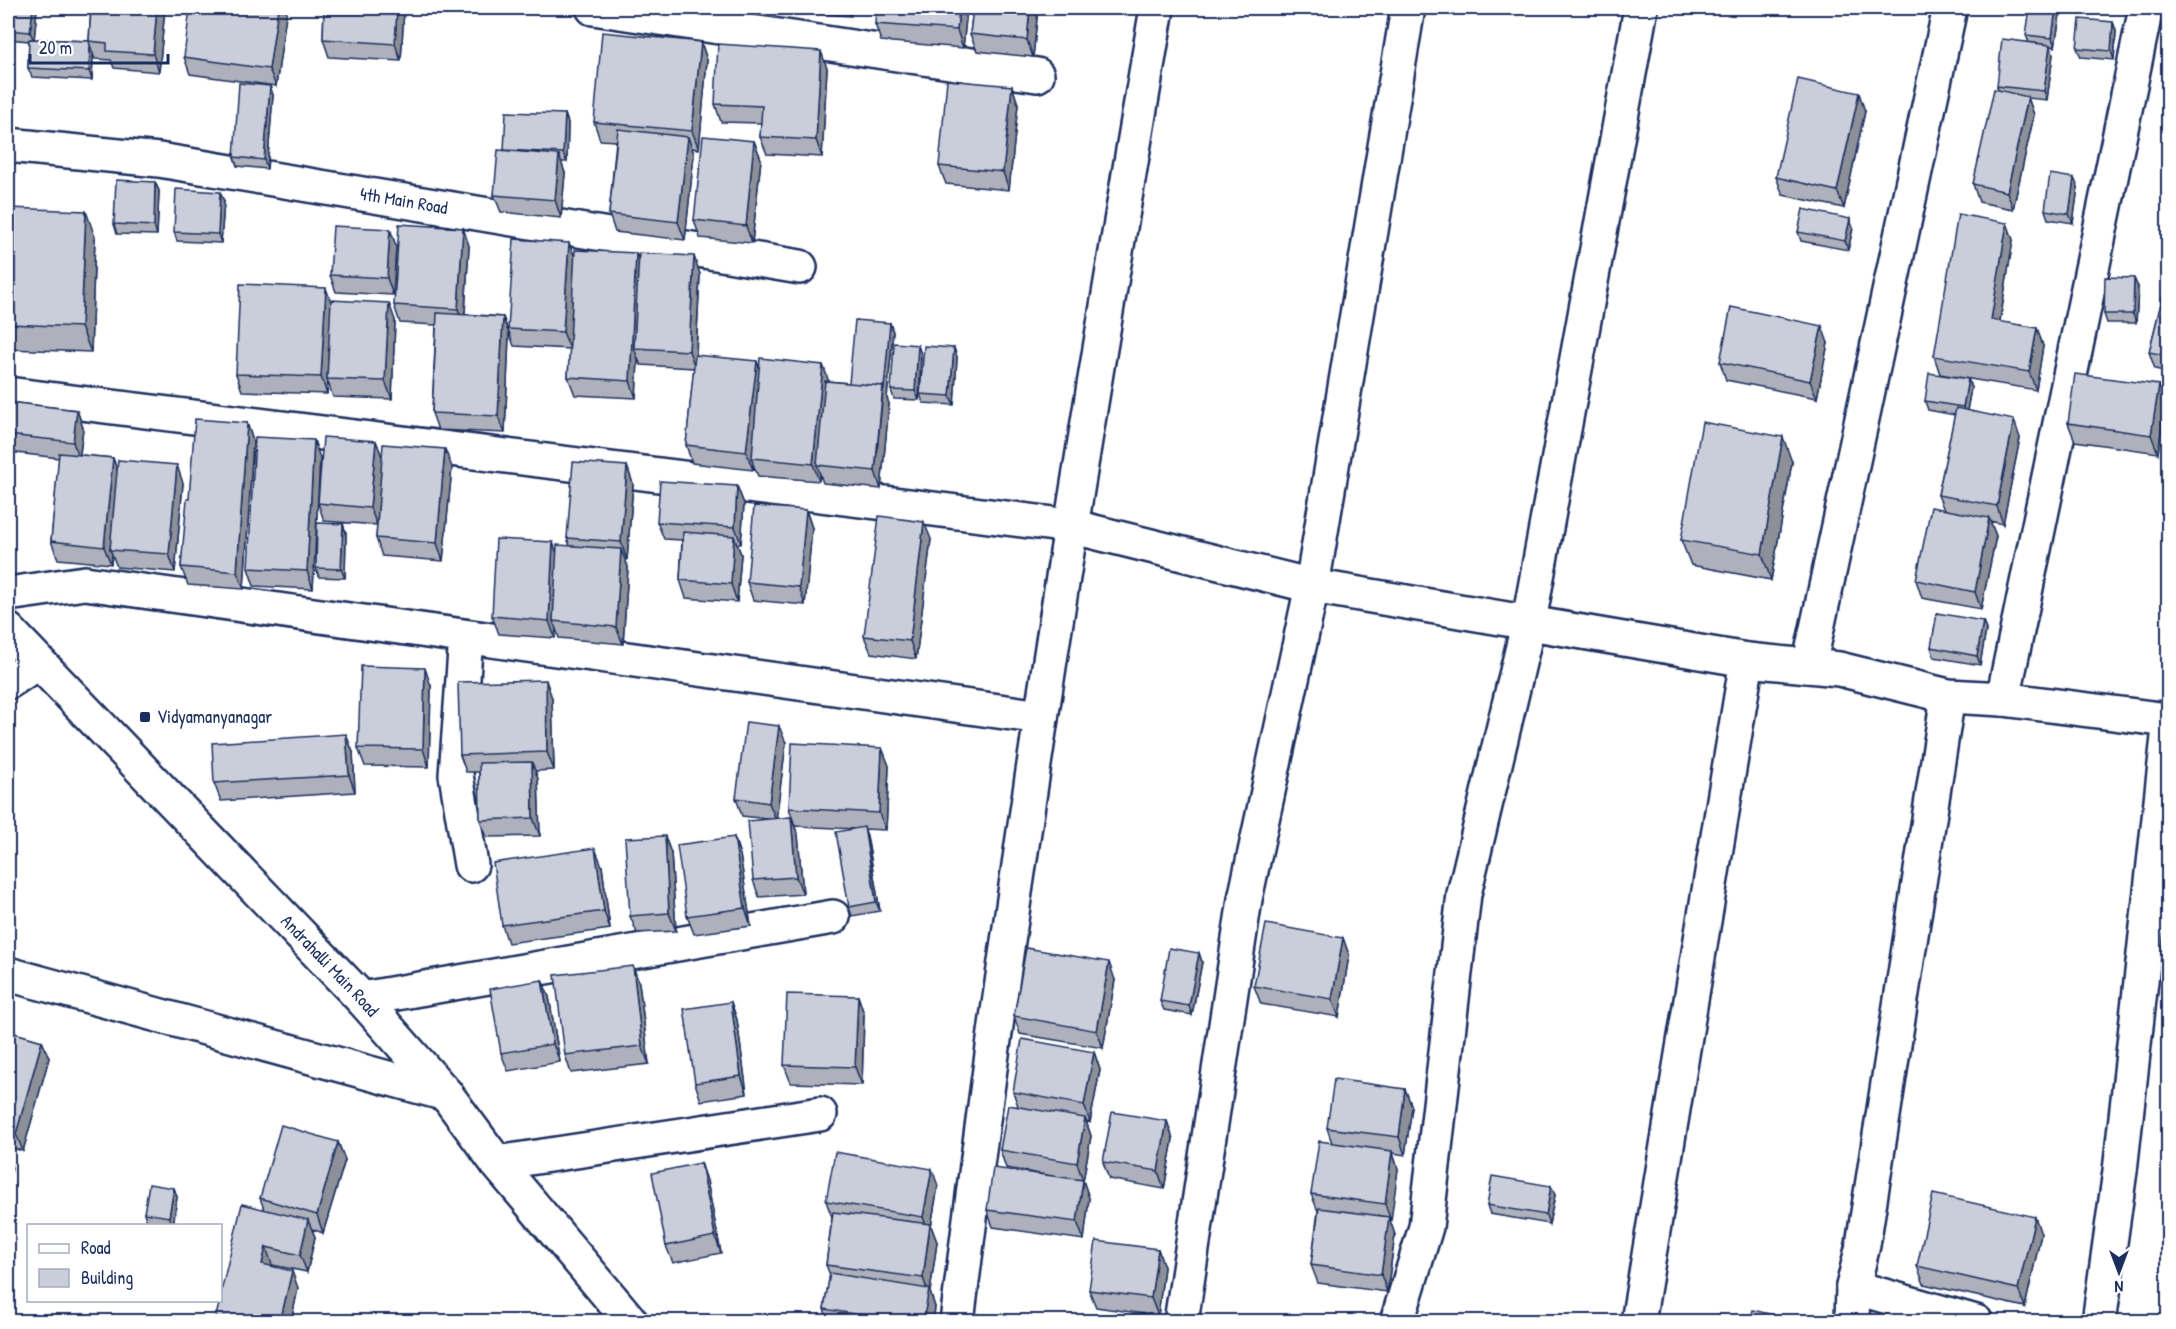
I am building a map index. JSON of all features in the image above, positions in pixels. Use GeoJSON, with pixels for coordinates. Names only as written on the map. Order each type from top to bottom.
{"type":"FeatureCollection","features":[{"type":"Feature","properties":{"kind":"street"},"geometry":{"type":"LineString","coordinates":[[593,8],[1037,75]]}},
{"type":"Feature","properties":{"kind":"street"},"geometry":{"type":"LineString","coordinates":[[957,1322],[1014,893],[1070,526],[1157,8]]}},
{"type":"Feature","properties":{"kind":"street"},"geometry":{"type":"LineString","coordinates":[[1181,1322],[1245,899],[1312,586],[1408,8]]}},
{"type":"Feature","properties":{"kind":"street"},"geometry":{"type":"LineString","coordinates":[[1396,1322],[1426,1227],[1464,894],[1529,621],[1641,8]]}},
{"type":"Feature","properties":{"kind":"street"},"geometry":{"type":"LineString","coordinates":[[1809,666],[1950,8]]}},
{"type":"Feature","properties":{"kind":"street"},"geometry":{"type":"LineString","coordinates":[[2003,699],[2146,8]]}},
{"type":"Feature","properties":{"kind":"street","name":"4th Main Road"},"geometry":{"type":"LineString","coordinates":[[8,145],[159,160],[800,267]]}},
{"type":"Feature","properties":{"kind":"street"},"geometry":{"type":"LineString","coordinates":[[8,394],[1070,526],[1312,586],[1529,621],[1747,660],[1839,669],[1948,696],[2003,699],[2169,720]]}},
{"type":"Feature","properties":{"kind":"street"},"geometry":{"type":"LineString","coordinates":[[8,594],[85,583],[1041,717]]}},
{"type":"Feature","properties":{"kind":"street","name":"Andrahalli Main Road"},"geometry":{"type":"LineString","coordinates":[[8,630],[37,663],[362,999],[446,1094],[497,1163],[631,1322]]}},
{"type":"Feature","properties":{"kind":"street"},"geometry":{"type":"LineString","coordinates":[[466,637],[456,775],[471,865]]}},
{"type":"Feature","properties":{"kind":"street"},"geometry":{"type":"LineString","coordinates":[[1638,1322],[1747,660]]}},
{"type":"Feature","properties":{"kind":"street"},"geometry":{"type":"LineString","coordinates":[[8,682],[37,663]]}},
{"type":"Feature","properties":{"kind":"street"},"geometry":{"type":"LineString","coordinates":[[1852,1322],[1853,1287],[1863,1245],[1948,696]]}},
{"type":"Feature","properties":{"kind":"street"},"geometry":{"type":"LineString","coordinates":[[2099,1322],[2120,1171],[2169,737]]}},
{"type":"Feature","properties":{"kind":"street"},"geometry":{"type":"LineString","coordinates":[[362,999],[833,917]]}},
{"type":"Feature","properties":{"kind":"street"},"geometry":{"type":"LineString","coordinates":[[8,974],[446,1094]]}},
{"type":"Feature","properties":{"kind":"street"},"geometry":{"type":"LineString","coordinates":[[497,1163],[820,1114]]}},
{"type":"Feature","properties":{"kind":"street"},"geometry":{"type":"LineString","coordinates":[[1853,1287],[1976,1322]]}},
{"type":"Feature","properties":{"kind":"building"},"geometry":{"type":"Polygon","coordinates":[[[8,8],[33,8],[30,32],[8,30],[8,8]]]}},
{"type":"Feature","properties":{"kind":"building"},"geometry":{"type":"Polygon","coordinates":[[[91,8],[157,8],[153,54],[107,51],[107,43],[89,41],[91,8]]]}},
{"type":"Feature","properties":{"kind":"building"},"geometry":{"type":"Polygon","coordinates":[[[190,8],[278,8],[269,69],[184,57],[190,8]]]}},
{"type":"Feature","properties":{"kind":"building"},"geometry":{"type":"Polygon","coordinates":[[[324,8],[397,8],[395,44],[323,39],[324,8]]]}},
{"type":"Feature","properties":{"kind":"building"},"geometry":{"type":"Polygon","coordinates":[[[876,8],[959,8],[957,30],[875,24],[876,8]]]}},
{"type":"Feature","properties":{"kind":"building"},"geometry":{"type":"Polygon","coordinates":[[[973,8],[1030,8],[1027,40],[970,34],[973,8]]]}},
{"type":"Feature","properties":{"kind":"building"},"geometry":{"type":"Polygon","coordinates":[[[2030,8],[2056,8],[2052,38],[2026,35],[2030,8]]]}},
{"type":"Feature","properties":{"kind":"building"},"geometry":{"type":"Polygon","coordinates":[[[2080,19],[2113,22],[2111,51],[2077,48],[2080,19]]]}},
{"type":"Feature","properties":{"kind":"building"},"geometry":{"type":"Polygon","coordinates":[[[602,32],[701,42],[692,131],[594,122],[602,32]]]}},
{"type":"Feature","properties":{"kind":"building"},"geometry":{"type":"Polygon","coordinates":[[[29,39],[89,41],[89,71],[28,68],[29,39]]]}},
{"type":"Feature","properties":{"kind":"building"},"geometry":{"type":"Polygon","coordinates":[[[2002,39],[2050,45],[2044,91],[1997,86],[2002,39]]]}},
{"type":"Feature","properties":{"kind":"building"},"geometry":{"type":"Polygon","coordinates":[[[718,44],[821,51],[816,140],[760,137],[762,106],[715,104],[718,44]]]}},
{"type":"Feature","properties":{"kind":"building"},"geometry":{"type":"Polygon","coordinates":[[[1798,79],[1859,93],[1837,191],[1776,177],[1798,79]]]}},
{"type":"Feature","properties":{"kind":"building"},"geometry":{"type":"Polygon","coordinates":[[[947,80],[1012,86],[1003,172],[939,166],[947,80]]]}},
{"type":"Feature","properties":{"kind":"building"},"geometry":{"type":"Polygon","coordinates":[[[239,83],[270,86],[264,160],[234,157],[239,83]]]}},
{"type":"Feature","properties":{"kind":"building"},"geometry":{"type":"Polygon","coordinates":[[[1994,89],[2028,97],[2007,192],[1973,184],[1994,89]]]}},
{"type":"Feature","properties":{"kind":"building"},"geometry":{"type":"Polygon","coordinates":[[[506,112],[565,114],[563,153],[504,150],[506,112]]]}},
{"type":"Feature","properties":{"kind":"building"},"geometry":{"type":"Polygon","coordinates":[[[618,129],[688,137],[678,222],[609,214],[618,129]]]}},
{"type":"Feature","properties":{"kind":"building"},"geometry":{"type":"Polygon","coordinates":[[[703,136],[754,141],[746,226],[694,220],[703,136]]]}},
{"type":"Feature","properties":{"kind":"building"},"geometry":{"type":"Polygon","coordinates":[[[498,150],[559,155],[555,200],[494,195],[498,150]]]}},
{"type":"Feature","properties":{"kind":"building"},"geometry":{"type":"Polygon","coordinates":[[[2050,174],[2074,178],[2069,214],[2045,210],[2050,174]]]}},
{"type":"Feature","properties":{"kind":"building"},"geometry":{"type":"Polygon","coordinates":[[[116,180],[155,182],[154,226],[114,224],[116,180]]]}},
{"type":"Feature","properties":{"kind":"building"},"geometry":{"type":"Polygon","coordinates":[[[176,189],[220,192],[218,234],[174,232],[176,189]]]}},
{"type":"Feature","properties":{"kind":"building"},"geometry":{"type":"Polygon","coordinates":[[[8,208],[86,211],[81,327],[8,324],[8,208]]]}},
{"type":"Feature","properties":{"kind":"building"},"geometry":{"type":"Polygon","coordinates":[[[1803,209],[1850,219],[1845,241],[1798,232],[1803,209]]]}},
{"type":"Feature","properties":{"kind":"building"},"geometry":{"type":"Polygon","coordinates":[[[1958,214],[2007,223],[1991,320],[2037,328],[2029,372],[1934,356],[1958,214]]]}},
{"type":"Feature","properties":{"kind":"building"},"geometry":{"type":"Polygon","coordinates":[[[399,224],[463,228],[458,309],[394,305],[399,224]]]}},
{"type":"Feature","properties":{"kind":"building"},"geometry":{"type":"Polygon","coordinates":[[[333,226],[390,229],[387,278],[330,275],[333,226]]]}},
{"type":"Feature","properties":{"kind":"building"},"geometry":{"type":"Polygon","coordinates":[[[514,239],[569,243],[563,332],[508,329],[514,239]]]}},
{"type":"Feature","properties":{"kind":"building"},"geometry":{"type":"Polygon","coordinates":[[[575,250],[636,253],[630,381],[568,377],[575,250]]]}},
{"type":"Feature","properties":{"kind":"building"},"geometry":{"type":"Polygon","coordinates":[[[639,253],[694,256],[689,351],[634,348],[639,253]]]}},
{"type":"Feature","properties":{"kind":"building"},"geometry":{"type":"Polygon","coordinates":[[[2169,271],[2169,356],[2149,352],[2169,271]]]}},
{"type":"Feature","properties":{"kind":"building"},"geometry":{"type":"Polygon","coordinates":[[[2105,277],[2134,278],[2133,314],[2104,314],[2105,277]]]}},
{"type":"Feature","properties":{"kind":"building"},"geometry":{"type":"Polygon","coordinates":[[[240,284],[326,288],[321,377],[236,374],[240,284]]]}},
{"type":"Feature","properties":{"kind":"building"},"geometry":{"type":"Polygon","coordinates":[[[331,300],[389,303],[385,381],[327,379],[331,300]]]}},
{"type":"Feature","properties":{"kind":"building"},"geometry":{"type":"Polygon","coordinates":[[[1731,307],[1822,326],[1810,381],[1720,362],[1731,307]]]}},
{"type":"Feature","properties":{"kind":"building"},"geometry":{"type":"Polygon","coordinates":[[[437,313],[503,317],[498,416],[432,413],[437,313]]]}},
{"type":"Feature","properties":{"kind":"building"},"geometry":{"type":"Polygon","coordinates":[[[855,320],[890,323],[884,388],[883,386],[849,383],[855,320]]]}},
{"type":"Feature","properties":{"kind":"building"},"geometry":{"type":"Polygon","coordinates":[[[894,343],[918,345],[915,391],[891,390],[894,343]]]}},
{"type":"Feature","properties":{"kind":"building"},"geometry":{"type":"Polygon","coordinates":[[[924,346],[954,348],[950,396],[920,394],[924,346]]]}},
{"type":"Feature","properties":{"kind":"building"},"geometry":{"type":"Polygon","coordinates":[[[695,355],[757,361],[746,452],[686,445],[695,355]]]}},
{"type":"Feature","properties":{"kind":"building"},"geometry":{"type":"Polygon","coordinates":[[[760,358],[823,365],[813,464],[752,458],[760,358]]]}},
{"type":"Feature","properties":{"kind":"building"},"geometry":{"type":"Polygon","coordinates":[[[1929,373],[1968,379],[1963,407],[1925,401],[1929,373]]]}},
{"type":"Feature","properties":{"kind":"building"},"geometry":{"type":"Polygon","coordinates":[[[2075,374],[2159,385],[2151,435],[2068,423],[2075,374]]]}},
{"type":"Feature","properties":{"kind":"building"},"geometry":{"type":"Polygon","coordinates":[[[825,381],[883,386],[875,471],[817,465],[825,381]]]}},
{"type":"Feature","properties":{"kind":"building"},"geometry":{"type":"Polygon","coordinates":[[[8,402],[77,410],[73,442],[8,435],[8,402]]]}},
{"type":"Feature","properties":{"kind":"building"},"geometry":{"type":"Polygon","coordinates":[[[1956,408],[2014,420],[1997,506],[1938,495],[1956,408]]]}},
{"type":"Feature","properties":{"kind":"building"},"geometry":{"type":"Polygon","coordinates":[[[195,419],[247,423],[237,572],[181,567],[195,419]]]}},
{"type":"Feature","properties":{"kind":"building"},"geometry":{"type":"Polygon","coordinates":[[[1702,422],[1783,437],[1762,554],[1681,540],[1702,422]]]}},
{"type":"Feature","properties":{"kind":"building"},"geometry":{"type":"Polygon","coordinates":[[[255,437],[314,440],[307,571],[248,568],[255,437]]]}},
{"type":"Feature","properties":{"kind":"building"},"geometry":{"type":"Polygon","coordinates":[[[323,437],[376,441],[370,508],[318,503],[323,437]]]}},
{"type":"Feature","properties":{"kind":"building"},"geometry":{"type":"Polygon","coordinates":[[[383,444],[445,449],[437,543],[376,538],[383,444]]]}},
{"type":"Feature","properties":{"kind":"building"},"geometry":{"type":"Polygon","coordinates":[[[59,453],[113,458],[104,547],[51,541],[59,453]]]}},
{"type":"Feature","properties":{"kind":"building"},"geometry":{"type":"Polygon","coordinates":[[[118,460],[177,465],[169,554],[110,550],[118,460]]]}},
{"type":"Feature","properties":{"kind":"building"},"geometry":{"type":"Polygon","coordinates":[[[573,462],[627,466],[621,542],[567,538],[573,462]]]}},
{"type":"Feature","properties":{"kind":"building"},"geometry":{"type":"Polygon","coordinates":[[[660,481],[737,486],[735,527],[657,522],[660,481]]]}},
{"type":"Feature","properties":{"kind":"building"},"geometry":{"type":"Polygon","coordinates":[[[754,506],[806,510],[799,587],[747,582],[754,506]]]}},
{"type":"Feature","properties":{"kind":"building"},"geometry":{"type":"Polygon","coordinates":[[[1931,507],[1989,518],[1975,592],[1916,580],[1931,507]]]}},
{"type":"Feature","properties":{"kind":"building"},"geometry":{"type":"Polygon","coordinates":[[[879,516],[924,522],[910,641],[864,636],[879,516]]]}},
{"type":"Feature","properties":{"kind":"building"},"geometry":{"type":"Polygon","coordinates":[[[317,523],[343,524],[341,569],[316,568],[317,523]]]}},
{"type":"Feature","properties":{"kind":"building"},"geometry":{"type":"Polygon","coordinates":[[[683,532],[734,536],[731,584],[680,580],[683,532]]]}},
{"type":"Feature","properties":{"kind":"building"},"geometry":{"type":"Polygon","coordinates":[[[496,539],[553,542],[549,621],[492,616],[496,539]]]}},
{"type":"Feature","properties":{"kind":"building"},"geometry":{"type":"Polygon","coordinates":[[[557,545],[621,549],[616,627],[553,621],[557,545]]]}},
{"type":"Feature","properties":{"kind":"building"},"geometry":{"type":"Polygon","coordinates":[[[1937,613],[1983,621],[1977,656],[1931,647],[1937,613]]]}},
{"type":"Feature","properties":{"kind":"building"},"geometry":{"type":"Polygon","coordinates":[[[361,666],[425,668],[423,749],[358,748],[361,666]]]}},
{"type":"Feature","properties":{"kind":"building"},"geometry":{"type":"Polygon","coordinates":[[[546,680],[547,752],[460,755],[458,682],[546,680]]]}},
{"type":"Feature","properties":{"kind":"building"},"geometry":{"type":"Polygon","coordinates":[[[746,722],[779,726],[769,803],[736,798],[746,722]]]}},
{"type":"Feature","properties":{"kind":"building"},"geometry":{"type":"Polygon","coordinates":[[[346,734],[349,775],[214,783],[212,743],[346,734]]]}},
{"type":"Feature","properties":{"kind":"building"},"geometry":{"type":"Polygon","coordinates":[[[792,743],[882,748],[879,813],[789,808],[792,743]]]}},
{"type":"Feature","properties":{"kind":"building"},"geometry":{"type":"Polygon","coordinates":[[[532,762],[533,818],[480,820],[479,763],[532,762]]]}},
{"type":"Feature","properties":{"kind":"building"},"geometry":{"type":"Polygon","coordinates":[[[791,817],[796,877],[753,880],[748,821],[791,817]]]}},
{"type":"Feature","properties":{"kind":"building"},"geometry":{"type":"Polygon","coordinates":[[[864,827],[876,902],[849,907],[836,832],[864,827]]]}},
{"type":"Feature","properties":{"kind":"building"},"geometry":{"type":"Polygon","coordinates":[[[665,836],[669,913],[630,916],[625,838],[665,836]]]}},
{"type":"Feature","properties":{"kind":"building"},"geometry":{"type":"Polygon","coordinates":[[[734,837],[745,908],[687,916],[677,845],[734,837]]]}},
{"type":"Feature","properties":{"kind":"building"},"geometry":{"type":"Polygon","coordinates":[[[595,848],[604,911],[502,925],[493,863],[595,848]]]}},
{"type":"Feature","properties":{"kind":"building"},"geometry":{"type":"Polygon","coordinates":[[[1266,924],[1343,938],[1332,999],[1254,986],[1266,924]]]}},
{"type":"Feature","properties":{"kind":"building"},"geometry":{"type":"Polygon","coordinates":[[[1026,948],[1109,962],[1097,1031],[1014,1016],[1026,948]]]}},
{"type":"Feature","properties":{"kind":"building"},"geometry":{"type":"Polygon","coordinates":[[[1169,948],[1199,953],[1189,1006],[1160,1001],[1169,948]]]}},
{"type":"Feature","properties":{"kind":"building"},"geometry":{"type":"Polygon","coordinates":[[[633,966],[642,1046],[565,1055],[555,975],[633,966]]]}},
{"type":"Feature","properties":{"kind":"building"},"geometry":{"type":"Polygon","coordinates":[[[542,980],[553,1044],[501,1053],[490,989],[542,980]]]}},
{"type":"Feature","properties":{"kind":"building"},"geometry":{"type":"Polygon","coordinates":[[[787,994],[858,996],[855,1067],[784,1065],[787,994]]]}},
{"type":"Feature","properties":{"kind":"building"},"geometry":{"type":"Polygon","coordinates":[[[731,1002],[741,1076],[695,1083],[684,1009],[731,1002]]]}},
{"type":"Feature","properties":{"kind":"building"},"geometry":{"type":"Polygon","coordinates":[[[8,1031],[42,1041],[16,1134],[8,1131],[8,1031]]]}},
{"type":"Feature","properties":{"kind":"building"},"geometry":{"type":"Polygon","coordinates":[[[1022,1039],[1094,1052],[1084,1105],[1013,1092],[1022,1039]]]}},
{"type":"Feature","properties":{"kind":"building"},"geometry":{"type":"Polygon","coordinates":[[[1334,1079],[1405,1089],[1399,1137],[1327,1128],[1334,1079]]]}},
{"type":"Feature","properties":{"kind":"building"},"geometry":{"type":"Polygon","coordinates":[[[1008,1105],[1085,1118],[1077,1163],[1000,1150],[1008,1105]]]}},
{"type":"Feature","properties":{"kind":"building"},"geometry":{"type":"Polygon","coordinates":[[[1112,1112],[1167,1121],[1158,1171],[1103,1162],[1112,1112]]]}},
{"type":"Feature","properties":{"kind":"building"},"geometry":{"type":"Polygon","coordinates":[[[281,1125],[338,1142],[317,1215],[260,1198],[281,1125]]]}},
{"type":"Feature","properties":{"kind":"building"},"geometry":{"type":"Polygon","coordinates":[[[1319,1141],[1392,1151],[1385,1204],[1311,1194],[1319,1141]]]}},
{"type":"Feature","properties":{"kind":"building"},"geometry":{"type":"Polygon","coordinates":[[[835,1152],[932,1169],[923,1217],[826,1201],[835,1152]]]}},
{"type":"Feature","properties":{"kind":"building"},"geometry":{"type":"Polygon","coordinates":[[[701,1163],[715,1236],[666,1246],[652,1173],[701,1163]]]}},
{"type":"Feature","properties":{"kind":"building"},"geometry":{"type":"Polygon","coordinates":[[[993,1168],[1083,1180],[1077,1222],[987,1210],[993,1168]]]}},
{"type":"Feature","properties":{"kind":"building"},"geometry":{"type":"Polygon","coordinates":[[[1492,1176],[1551,1186],[1546,1215],[1487,1205],[1492,1176]]]}},
{"type":"Feature","properties":{"kind":"building"},"geometry":{"type":"Polygon","coordinates":[[[149,1184],[174,1188],[169,1217],[144,1213],[149,1184]]]}},
{"type":"Feature","properties":{"kind":"building"},"geometry":{"type":"Polygon","coordinates":[[[1933,1194],[2035,1217],[2018,1289],[1917,1266],[1933,1194]]]}},
{"type":"Feature","properties":{"kind":"building"},"geometry":{"type":"Polygon","coordinates":[[[242,1204],[308,1220],[300,1255],[266,1247],[262,1264],[292,1271],[281,1318],[254,1319],[254,1322],[215,1320],[220,1302],[222,1302],[222,1288],[242,1204]]]}},
{"type":"Feature","properties":{"kind":"building"},"geometry":{"type":"Polygon","coordinates":[[[1319,1208],[1389,1217],[1381,1275],[1311,1265],[1319,1208]]]}},
{"type":"Feature","properties":{"kind":"building"},"geometry":{"type":"Polygon","coordinates":[[[833,1212],[930,1224],[923,1278],[826,1265],[833,1212]]]}},
{"type":"Feature","properties":{"kind":"building"},"geometry":{"type":"Polygon","coordinates":[[[1096,1241],[1158,1249],[1151,1298],[1089,1290],[1096,1241]]]}},
{"type":"Feature","properties":{"kind":"building"},"geometry":{"type":"Polygon","coordinates":[[[830,1273],[929,1289],[923,1322],[902,1322],[824,1309],[830,1273]]]}},
{"type":"Feature","properties":{"kind":"building"},"geometry":{"type":"Polygon","coordinates":[[[1753,1310],[1801,1322],[1750,1322],[1753,1310]]]}},
{"type":"Feature","properties":{"kind":"place","name":"Vidyamanyanagar"},"geometry":{"type":"Point","coordinates":[145,717]}}]}
